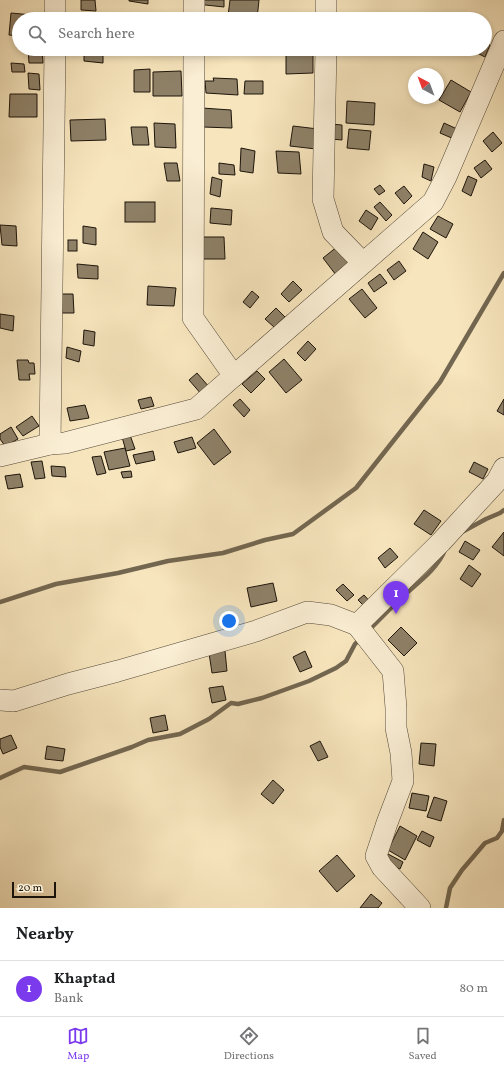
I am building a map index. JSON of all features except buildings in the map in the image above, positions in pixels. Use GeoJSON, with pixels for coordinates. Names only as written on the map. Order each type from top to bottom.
{"type":"FeatureCollection","features":[{"type":"Feature","properties":{"kind":"street"},"geometry":{"type":"LineString","coordinates":[[55,0],[55,12]]}},
{"type":"Feature","properties":{"kind":"street"},"geometry":{"type":"LineString","coordinates":[[194,0],[194,12]]}},
{"type":"Feature","properties":{"kind":"street"},"geometry":{"type":"LineString","coordinates":[[326,0],[326,12]]}},
{"type":"Feature","properties":{"kind":"street"},"geometry":{"type":"LineString","coordinates":[[0,456],[50,444],[65,443],[196,409],[433,202],[446,177],[504,41]]}},
{"type":"Feature","properties":{"kind":"street"},"geometry":{"type":"LineString","coordinates":[[50,444],[55,56]]}},
{"type":"Feature","properties":{"kind":"street"},"geometry":{"type":"LineString","coordinates":[[194,56],[193,318],[234,376]]}},
{"type":"Feature","properties":{"kind":"street"},"geometry":{"type":"LineString","coordinates":[[326,56],[324,199],[334,232],[363,263]]}},
{"type":"Feature","properties":{"kind":"street"},"geometry":{"type":"LineString","coordinates":[[364,634],[446,536],[497,481],[504,468]]}},
{"type":"Feature","properties":{"kind":"street"},"geometry":{"type":"LineString","coordinates":[[0,700],[14,701],[68,684],[248,633],[307,612],[331,615],[364,634],[393,671],[396,728],[401,753],[403,781],[386,823],[376,856],[382,867],[420,908]]}},
{"type":"Feature","properties":{"kind":"waterway"},"geometry":{"type":"LineString","coordinates":[[0,602],[56,584],[118,573],[168,561],[223,553],[265,540],[293,534],[356,488],[440,382],[504,273]]}},
{"type":"Feature","properties":{"kind":"waterway"},"geometry":{"type":"LineString","coordinates":[[462,532],[504,510]]}},
{"type":"Feature","properties":{"kind":"waterway"},"geometry":{"type":"LineString","coordinates":[[368,631],[432,570],[445,550]]}},
{"type":"Feature","properties":{"kind":"waterway"},"geometry":{"type":"LineString","coordinates":[[0,778],[24,767],[60,772],[148,740],[180,734],[209,719],[231,703],[238,704],[262,698],[309,681],[336,668],[346,661],[355,644],[361,638]]}},
{"type":"Feature","properties":{"kind":"waterway"},"geometry":{"type":"LineString","coordinates":[[446,908],[450,888],[462,870],[485,843],[497,838],[502,831],[504,820]]}},
{"type":"Feature","properties":{"kind":"place","name":"Khaptad"},"geometry":{"type":"Point","coordinates":[396,614]}}]}
